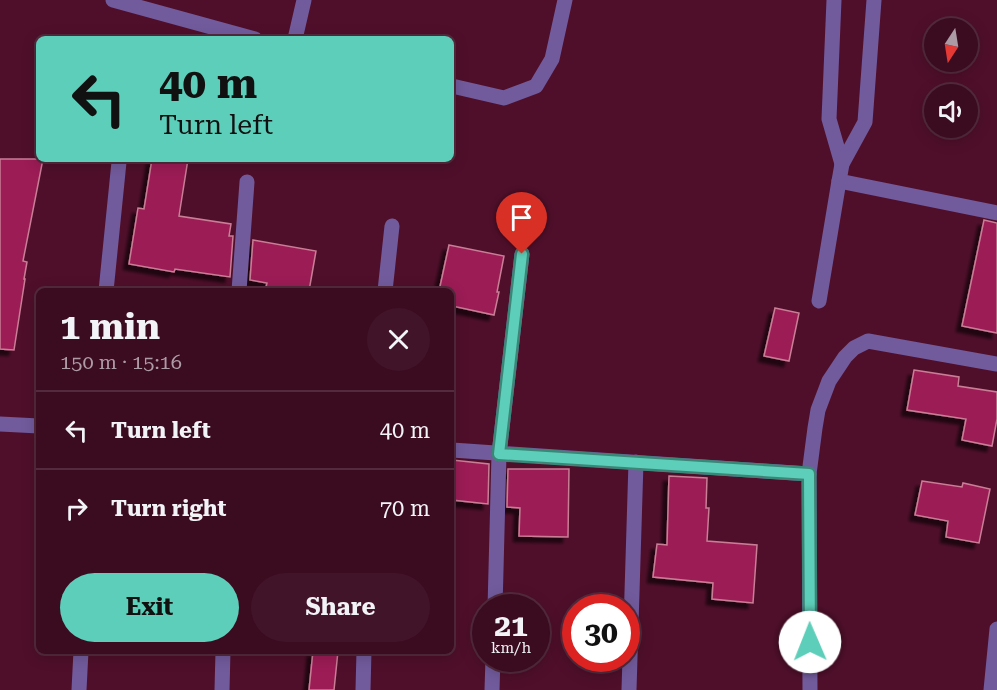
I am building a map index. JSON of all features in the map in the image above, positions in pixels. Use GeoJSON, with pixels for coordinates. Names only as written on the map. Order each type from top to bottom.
{"type":"FeatureCollection","features":[{"type":"Feature","properties":{"kind":"street"},"geometry":{"type":"LineString","coordinates":[[113,0],[244,36]]}},
{"type":"Feature","properties":{"kind":"street"},"geometry":{"type":"LineString","coordinates":[[296,36],[304,0]]}},
{"type":"Feature","properties":{"kind":"street"},"geometry":{"type":"LineString","coordinates":[[454,86],[504,98],[536,86],[552,59],[565,0]]}},
{"type":"Feature","properties":{"kind":"street"},"geometry":{"type":"LineString","coordinates":[[834,0],[829,119],[842,164]]}},
{"type":"Feature","properties":{"kind":"street"},"geometry":{"type":"LineString","coordinates":[[819,301],[842,164],[865,122],[874,0]]}},
{"type":"Feature","properties":{"kind":"street"},"geometry":{"type":"LineString","coordinates":[[106,288],[119,162]]}},
{"type":"Feature","properties":{"kind":"street"},"geometry":{"type":"LineString","coordinates":[[840,181],[997,213]]}},
{"type":"Feature","properties":{"kind":"street"},"geometry":{"type":"LineString","coordinates":[[239,288],[247,183]]}},
{"type":"Feature","properties":{"kind":"street"},"geometry":{"type":"LineString","coordinates":[[385,288],[392,226]]}},
{"type":"Feature","properties":{"kind":"street"},"geometry":{"type":"LineString","coordinates":[[495,594],[499,454],[522,254]]}},
{"type":"Feature","properties":{"kind":"street"},"geometry":{"type":"LineString","coordinates":[[810,690],[809,474],[818,410],[830,381],[845,357],[854,348],[868,341],[997,364]]}},
{"type":"Feature","properties":{"kind":"street"},"geometry":{"type":"LineString","coordinates":[[0,424],[36,426]]}},
{"type":"Feature","properties":{"kind":"street"},"geometry":{"type":"LineString","coordinates":[[454,450],[809,474]]}},
{"type":"Feature","properties":{"kind":"street"},"geometry":{"type":"LineString","coordinates":[[629,690],[636,462]]}},
{"type":"Feature","properties":{"kind":"street"},"geometry":{"type":"LineString","coordinates":[[991,690],[997,629]]}},
{"type":"Feature","properties":{"kind":"street"},"geometry":{"type":"LineString","coordinates":[[79,690],[81,654]]}},
{"type":"Feature","properties":{"kind":"street"},"geometry":{"type":"LineString","coordinates":[[222,690],[223,654]]}},
{"type":"Feature","properties":{"kind":"street"},"geometry":{"type":"LineString","coordinates":[[363,690],[364,654]]}},
{"type":"Feature","properties":{"kind":"street"},"geometry":{"type":"LineString","coordinates":[[492,690],[493,672]]}},
{"type":"Feature","properties":{"kind":"building"},"geometry":{"type":"Polygon","coordinates":[[[0,159],[36,159],[36,162],[42,162],[23,261],[27,262],[14,350],[0,349],[0,159]]]}},
{"type":"Feature","properties":{"kind":"building"},"geometry":{"type":"Polygon","coordinates":[[[152,162],[188,162],[179,216],[231,224],[229,236],[233,236],[230,277],[175,269],[174,272],[129,264],[138,208],[144,209],[152,162]]]}},
{"type":"Feature","properties":{"kind":"building"},"geometry":{"type":"Polygon","coordinates":[[[984,220],[997,223],[997,333],[962,326],[984,220]]]}},
{"type":"Feature","properties":{"kind":"building"},"geometry":{"type":"Polygon","coordinates":[[[253,240],[316,251],[310,288],[266,288],[267,283],[250,280],[253,240]]]}},
{"type":"Feature","properties":{"kind":"building"},"geometry":{"type":"Polygon","coordinates":[[[449,245],[504,256],[494,315],[454,306],[454,288],[440,288],[449,245]]]}},
{"type":"Feature","properties":{"kind":"building"},"geometry":{"type":"Polygon","coordinates":[[[775,308],[799,313],[789,361],[764,356],[775,308]]]}},
{"type":"Feature","properties":{"kind":"building"},"geometry":{"type":"Polygon","coordinates":[[[914,370],[959,377],[958,386],[997,392],[997,419],[992,446],[962,440],[966,419],[907,410],[914,370]]]}},
{"type":"Feature","properties":{"kind":"building"},"geometry":{"type":"Polygon","coordinates":[[[454,460],[489,464],[488,504],[454,500],[454,460]]]}},
{"type":"Feature","properties":{"kind":"building"},"geometry":{"type":"Polygon","coordinates":[[[508,469],[569,469],[568,537],[519,536],[520,508],[507,507],[508,469]]]}},
{"type":"Feature","properties":{"kind":"building"},"geometry":{"type":"Polygon","coordinates":[[[669,476],[707,478],[706,508],[709,508],[707,541],[757,545],[753,603],[712,599],[713,583],[653,577],[657,544],[667,545],[669,476]]]}},
{"type":"Feature","properties":{"kind":"building"},"geometry":{"type":"Polygon","coordinates":[[[922,481],[962,487],[963,483],[990,489],[979,543],[946,537],[948,521],[915,515],[922,481]]]}},
{"type":"Feature","properties":{"kind":"building"},"geometry":{"type":"Polygon","coordinates":[[[313,654],[338,654],[334,690],[309,690],[313,654]]]}},
{"type":"Feature","properties":{"kind":"route"},"geometry":{"type":"LineString","coordinates":[[522,254],[499,454],[809,474],[810,642]]}}]}
